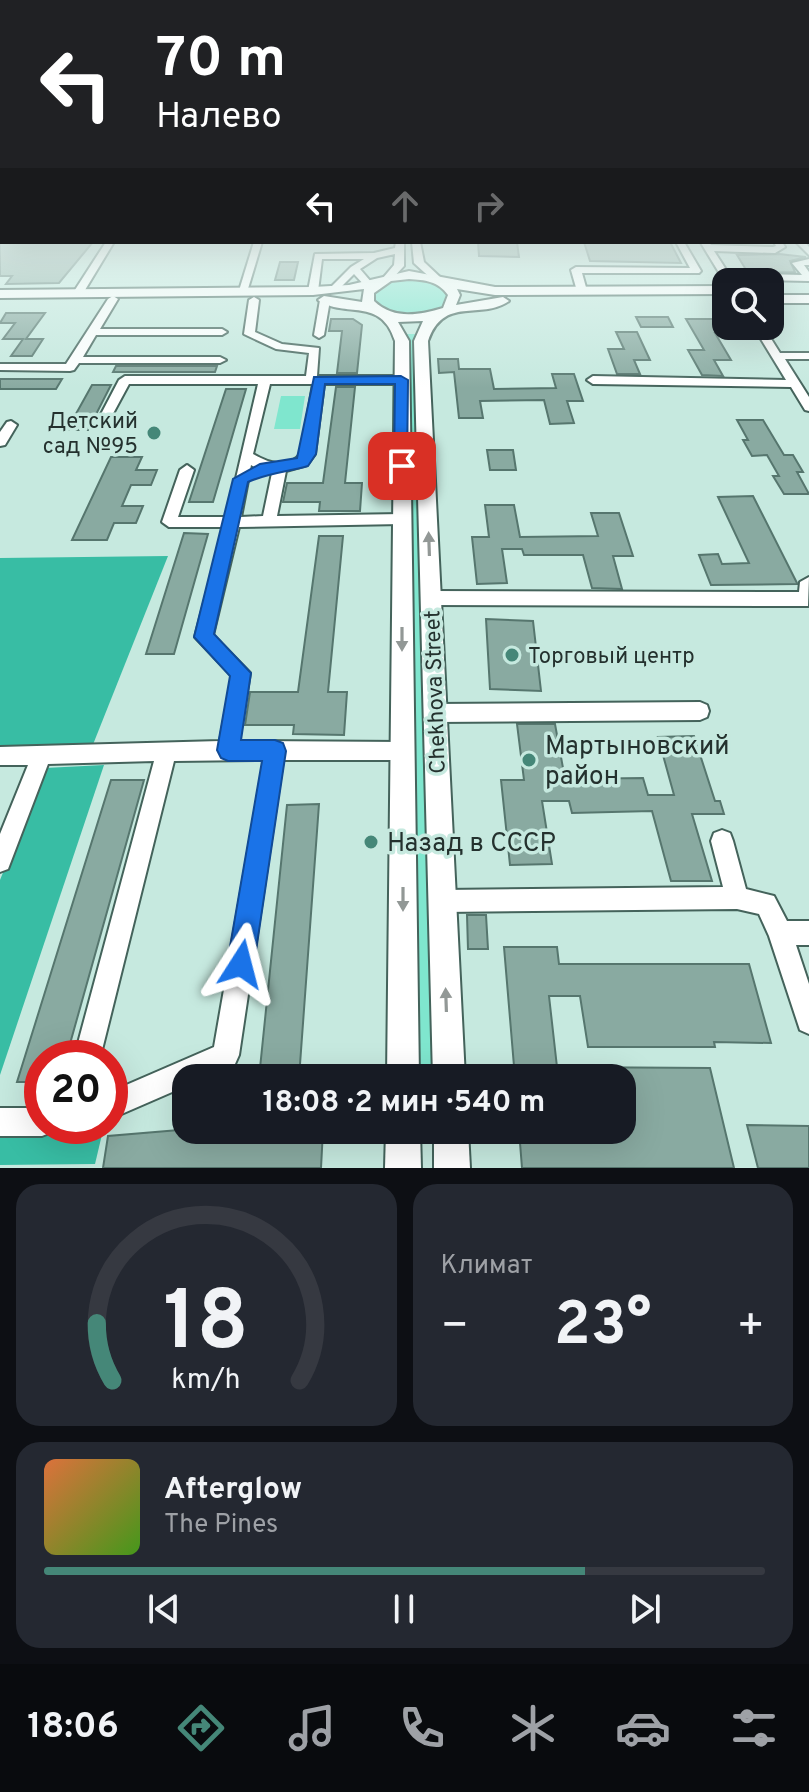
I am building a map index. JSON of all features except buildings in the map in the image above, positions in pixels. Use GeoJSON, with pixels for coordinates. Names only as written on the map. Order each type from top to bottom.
{"type":"FeatureCollection","features":[{"type":"Feature","properties":{"kind":"main road"},"geometry":{"type":"LineString","coordinates":[[76,296],[113,299],[329,295],[393,279]]}},
{"type":"Feature","properties":{"kind":"main road"},"geometry":{"type":"LineString","coordinates":[[426,279],[484,290],[582,291],[691,280],[712,286]]}},
{"type":"Feature","properties":{"kind":"main road"},"geometry":{"type":"LineString","coordinates":[[378,282],[371,287],[367,297],[379,311]]}},
{"type":"Feature","properties":{"kind":"main road"},"geometry":{"type":"LineString","coordinates":[[442,282],[454,295],[444,312]]}},
{"type":"Feature","properties":{"kind":"main road"},"geometry":{"type":"LineString","coordinates":[[784,290],[809,290]]}},
{"type":"Feature","properties":{"kind":"main road"},"geometry":{"type":"LineString","coordinates":[[0,297],[248,296],[313,291],[379,311],[417,318],[508,301],[712,299]]}},
{"type":"Feature","properties":{"kind":"main road"},"geometry":{"type":"LineString","coordinates":[[784,299],[809,299]]}},
{"type":"Feature","properties":{"kind":"main road","name":"Chekhova Street"},"geometry":{"type":"LineString","coordinates":[[379,311],[399,332],[402,341],[403,1064]]}},
{"type":"Feature","properties":{"kind":"main road","name":"Chekhova Street"},"geometry":{"type":"LineString","coordinates":[[444,312],[427,324],[421,341],[449,1064]]}},
{"type":"Feature","properties":{"kind":"main road"},"geometry":{"type":"LineString","coordinates":[[403,1144],[403,1168]]}},
{"type":"Feature","properties":{"kind":"main road"},"geometry":{"type":"LineString","coordinates":[[451,1144],[452,1168]]}},
{"type":"Feature","properties":{"kind":"street"},"geometry":{"type":"LineString","coordinates":[[76,296],[87,279]]}},
{"type":"Feature","properties":{"kind":"street"},"geometry":{"type":"LineString","coordinates":[[241,479],[302,462],[308,454],[315,380],[315,350],[280,347],[249,334],[248,296],[251,279]]}},
{"type":"Feature","properties":{"kind":"street"},"geometry":{"type":"LineString","coordinates":[[313,291],[315,279]]}},
{"type":"Feature","properties":{"kind":"street"},"geometry":{"type":"LineString","coordinates":[[319,335],[329,295],[345,279]]}},
{"type":"Feature","properties":{"kind":"street"},"geometry":{"type":"LineString","coordinates":[[372,279],[378,282],[383,279]]}},
{"type":"Feature","properties":{"kind":"street"},"geometry":{"type":"LineString","coordinates":[[438,279],[442,282]]}},
{"type":"Feature","properties":{"kind":"street"},"geometry":{"type":"LineString","coordinates":[[578,279],[582,291]]}},
{"type":"Feature","properties":{"kind":"street"},"geometry":{"type":"LineString","coordinates":[[618,279],[691,280]]}},
{"type":"Feature","properties":{"kind":"street"},"geometry":{"type":"LineString","coordinates":[[0,367],[70,368],[113,299]]}},
{"type":"Feature","properties":{"kind":"street"},"geometry":{"type":"LineString","coordinates":[[92,332],[222,332]]}},
{"type":"Feature","properties":{"kind":"street"},"geometry":{"type":"LineString","coordinates":[[766,340],[809,407]]}},
{"type":"Feature","properties":{"kind":"street"},"geometry":{"type":"LineString","coordinates":[[776,356],[809,356]]}},
{"type":"Feature","properties":{"kind":"street"},"geometry":{"type":"LineString","coordinates":[[73,360],[220,360]]}},
{"type":"Feature","properties":{"kind":"street"},"geometry":{"type":"LineString","coordinates":[[105,418],[125,380],[401,380]]}},
{"type":"Feature","properties":{"kind":"street"},"geometry":{"type":"LineString","coordinates":[[228,750],[241,673],[204,637],[265,380]]}},
{"type":"Feature","properties":{"kind":"street"},"geometry":{"type":"LineString","coordinates":[[593,380],[794,384]]}},
{"type":"Feature","properties":{"kind":"street"},"geometry":{"type":"LineString","coordinates":[[0,425],[11,425],[0,442]]}},
{"type":"Feature","properties":{"kind":"street"},"geometry":{"type":"LineString","coordinates":[[246,456],[273,468]]}},
{"type":"Feature","properties":{"kind":"street"},"geometry":{"type":"LineString","coordinates":[[269,521],[273,468]]}},
{"type":"Feature","properties":{"kind":"street"},"geometry":{"type":"LineString","coordinates":[[187,470],[169,522],[402,519]]}},
{"type":"Feature","properties":{"kind":"street"},"geometry":{"type":"LineString","coordinates":[[430,598],[809,600],[806,586],[809,583]]}},
{"type":"Feature","properties":{"kind":"street"},"geometry":{"type":"LineString","coordinates":[[435,713],[700,711]]}},
{"type":"Feature","properties":{"kind":"street"},"geometry":{"type":"LineString","coordinates":[[0,756],[228,750],[403,751]]}},
{"type":"Feature","properties":{"kind":"street"},"geometry":{"type":"LineString","coordinates":[[128,1098],[226,1055],[275,751]]}},
{"type":"Feature","properties":{"kind":"street"},"geometry":{"type":"LineString","coordinates":[[92,1040],[166,752]]}},
{"type":"Feature","properties":{"kind":"street"},"geometry":{"type":"LineString","coordinates":[[0,861],[42,755]]}},
{"type":"Feature","properties":{"kind":"street"},"geometry":{"type":"LineString","coordinates":[[722,841],[737,898]]}},
{"type":"Feature","properties":{"kind":"street"},"geometry":{"type":"LineString","coordinates":[[443,901],[737,898],[766,904],[780,933],[809,1021]]}},
{"type":"Feature","properties":{"kind":"street"},"geometry":{"type":"LineString","coordinates":[[780,933],[809,933]]}},
{"type":"Feature","properties":{"kind":"street"},"geometry":{"type":"LineString","coordinates":[[0,1122],[24,1122]]}},
{"type":"Feature","properties":{"kind":"green space"},"geometry":{"type":"Polygon","coordinates":[[[420,279],[441,285],[449,295],[443,307],[434,311],[416,315],[397,313],[372,301],[372,293],[390,280],[420,279]]]}},
{"type":"Feature","properties":{"kind":"green space"},"geometry":{"type":"Polygon","coordinates":[[[405,334],[416,334],[440,1064],[414,1064],[405,334]]]}},
{"type":"Feature","properties":{"kind":"green space"},"geometry":{"type":"Polygon","coordinates":[[[281,396],[305,396],[300,429],[274,429],[281,396]]]}},
{"type":"Feature","properties":{"kind":"green space"},"geometry":{"type":"Polygon","coordinates":[[[168,556],[92,747],[0,749],[0,558],[168,556]]]}},
{"type":"Feature","properties":{"kind":"green space"},"geometry":{"type":"Polygon","coordinates":[[[104,765],[0,1075],[0,880],[45,768],[104,765]]]}},
{"type":"Feature","properties":{"kind":"green space"},"geometry":{"type":"Polygon","coordinates":[[[0,1124],[24,1124],[24,1144],[100,1144],[95,1164],[0,1165],[0,1124]]]}},
{"type":"Feature","properties":{"kind":"place","name":"Детский сад №95"},"geometry":{"type":"Point","coordinates":[154,433]}},
{"type":"Feature","properties":{"kind":"place","name":"Торговый центр"},"geometry":{"type":"Point","coordinates":[512,655]}},
{"type":"Feature","properties":{"kind":"place","name":"Мартыновский район"},"geometry":{"type":"Point","coordinates":[529,760]}},
{"type":"Feature","properties":{"kind":"place","name":"Назад в СССР"},"geometry":{"type":"Point","coordinates":[371,842]}},
{"type":"Feature","properties":{"kind":"route"},"geometry":{"type":"LineString","coordinates":[[241,964],[275,751],[228,750],[241,673],[204,637],[241,479],[266,468],[302,462],[308,454],[319,380],[401,380],[402,466]]}}]}
